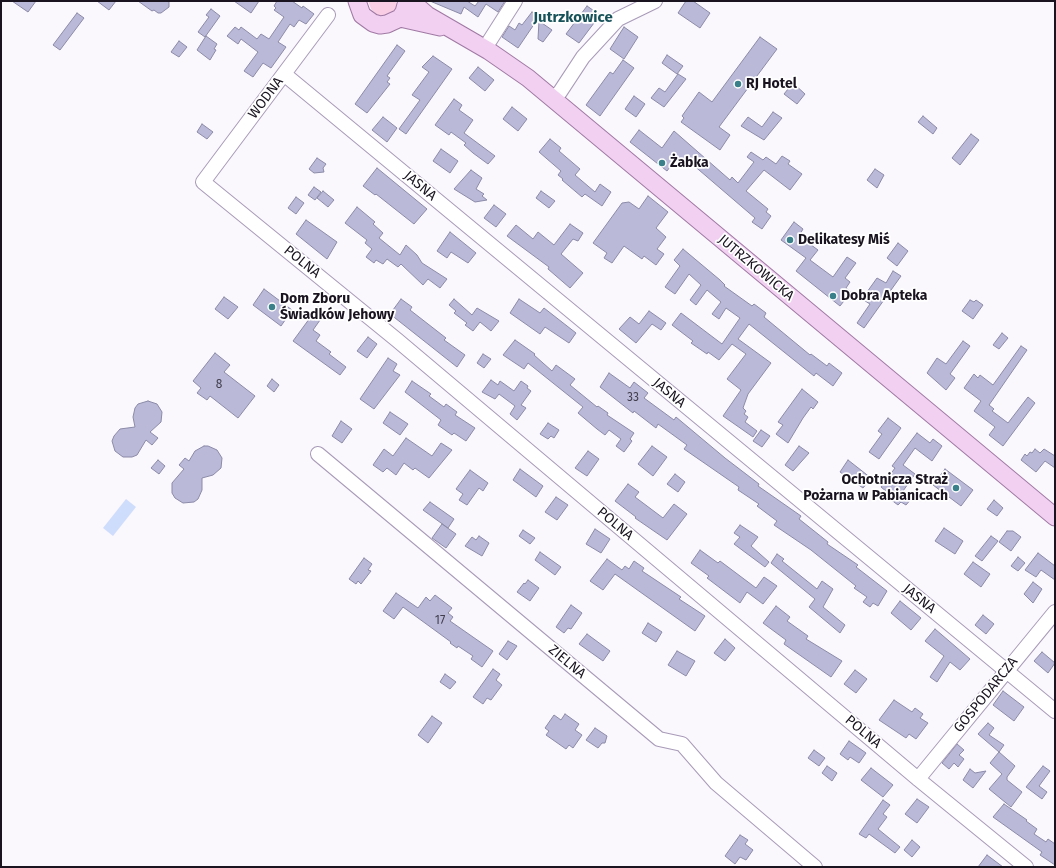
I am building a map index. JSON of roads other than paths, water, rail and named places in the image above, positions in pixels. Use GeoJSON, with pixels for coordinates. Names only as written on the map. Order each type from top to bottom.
{"type":"FeatureCollection","features":[{"type":"Feature","properties":{"kind":"main road"},"geometry":{"type":"LineString","coordinates":[[355,2],[362,15],[373,23],[387,24],[400,18],[408,1]]}},
{"type":"Feature","properties":{"kind":"main road","name":"JUTRZKOWICKA"},"geometry":{"type":"LineString","coordinates":[[411,1],[427,15],[485,48],[552,99],[1055,517]]}},
{"type":"Feature","properties":{"kind":"main road","name":"JUTRZKOWICKA"},"geometry":{"type":"LineString","coordinates":[[400,18],[450,29]]}},
{"type":"Feature","properties":{"kind":"street"},"geometry":{"type":"LineString","coordinates":[[485,48],[515,1]]}},
{"type":"Feature","properties":{"kind":"street"},"geometry":{"type":"LineString","coordinates":[[552,99],[560,92],[583,57],[618,19],[655,1]]}},
{"type":"Feature","properties":{"kind":"street","name":"WODNA"},"geometry":{"type":"LineString","coordinates":[[203,182],[328,15]]}},
{"type":"Feature","properties":{"kind":"street","name":"JASNA"},"geometry":{"type":"LineString","coordinates":[[284,74],[788,492],[1055,711]]}},
{"type":"Feature","properties":{"kind":"street","name":"POLNA"},"geometry":{"type":"LineString","coordinates":[[203,182],[397,340],[918,779],[1026,867]]}},
{"type":"Feature","properties":{"kind":"street","name":"ZIELNA"},"geometry":{"type":"LineString","coordinates":[[318,454],[658,739],[682,744],[716,783],[816,867]]}},
{"type":"Feature","properties":{"kind":"street","name":"GOSPODARCZA"},"geometry":{"type":"LineString","coordinates":[[918,779],[1055,612]]}},
{"type":"Feature","properties":{"kind":"water"},"geometry":{"type":"Polygon","coordinates":[[[126,499],[136,507],[113,536],[103,528],[126,499]]]}},
{"type":"Feature","properties":{"kind":"place","name":"RJ Hotel"},"geometry":{"type":"Point","coordinates":[738,84]}},
{"type":"Feature","properties":{"kind":"place","name":"Żabka"},"geometry":{"type":"Point","coordinates":[662,163]}},
{"type":"Feature","properties":{"kind":"place","name":"Delikatesy Miś"},"geometry":{"type":"Point","coordinates":[790,240]}},
{"type":"Feature","properties":{"kind":"place","name":"Dobra Apteka"},"geometry":{"type":"Point","coordinates":[833,296]}},
{"type":"Feature","properties":{"kind":"place","name":"Dom Zboru Świadków Jehowy"},"geometry":{"type":"Point","coordinates":[272,307]}},
{"type":"Feature","properties":{"kind":"place","name":"Ochotnicza Straż Pożarna w Pabianicach"},"geometry":{"type":"Point","coordinates":[956,488]}},
{"type":"Feature","properties":{"kind":"district","name":"Jutrzkowice"},"geometry":{"type":"Point","coordinates":[573,18]}}]}
